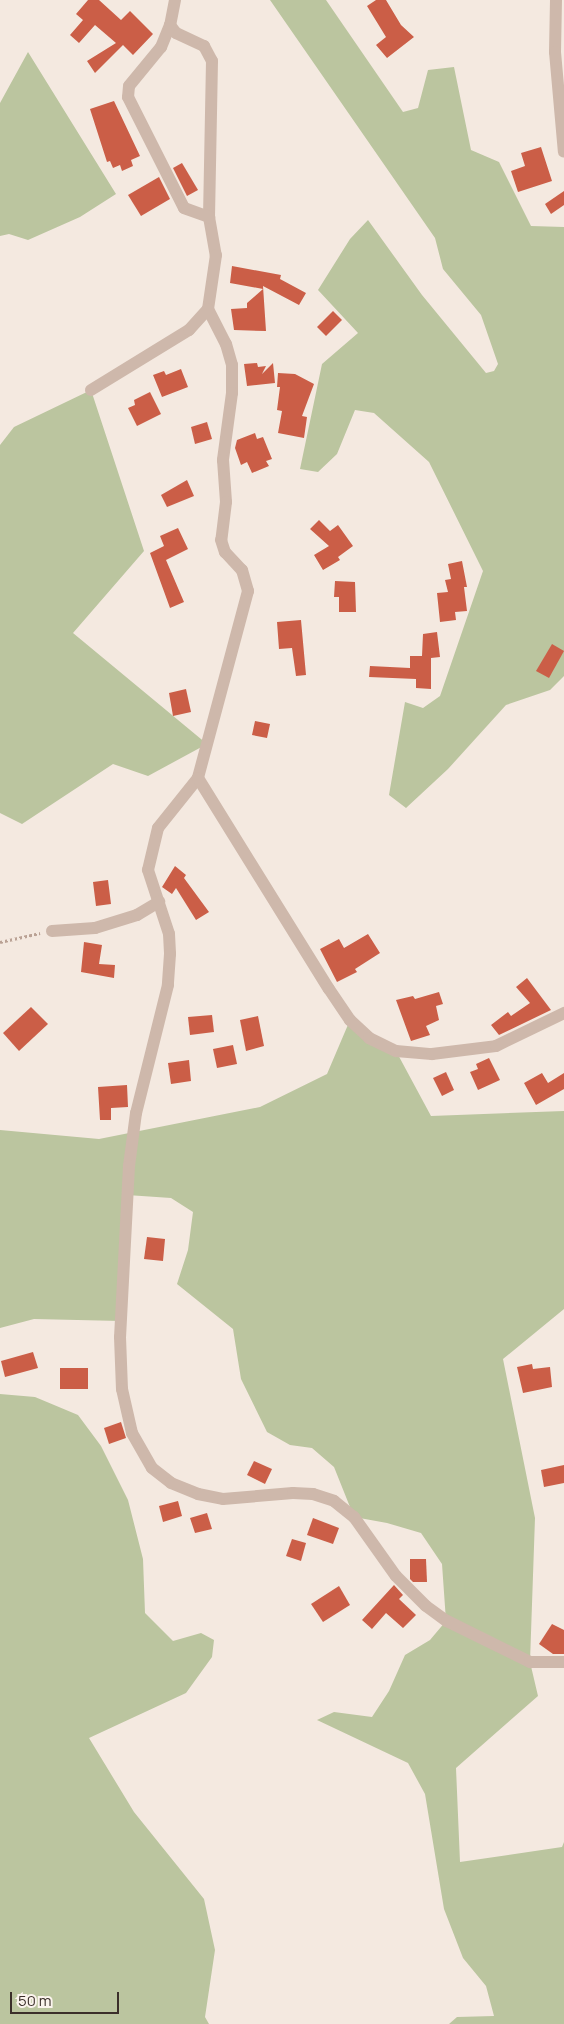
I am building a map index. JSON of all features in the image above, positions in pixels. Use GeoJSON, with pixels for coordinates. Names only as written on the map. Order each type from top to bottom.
{"type":"FeatureCollection","features":[{"type":"Feature","properties":{"kind":"street"},"geometry":{"type":"LineString","coordinates":[[175,0],[170,26],[161,47],[129,86],[128,96],[184,208],[209,217]]}},
{"type":"Feature","properties":{"kind":"street"},"geometry":{"type":"LineString","coordinates":[[556,0],[564,152]]}},
{"type":"Feature","properties":{"kind":"street"},"geometry":{"type":"LineString","coordinates":[[91,390],[189,330],[208,309],[216,255],[209,217],[212,61],[204,46],[176,33],[170,26]]}},
{"type":"Feature","properties":{"kind":"street"},"geometry":{"type":"LineString","coordinates":[[208,309],[226,344],[232,364],[232,393],[223,460],[226,502],[221,540],[225,552],[242,570],[248,591],[198,778],[158,828],[150,854],[148,870],[169,934],[168,986],[136,1112],[129,1166],[121,1329],[122,1389],[132,1432],[141,1452],[152,1468],[165,1478],[198,1494],[223,1499],[293,1492],[334,1501],[354,1517],[396,1576],[433,1611],[530,1662],[564,1662]]}},
{"type":"Feature","properties":{"kind":"street"},"geometry":{"type":"LineString","coordinates":[[198,778],[329,989],[350,1020],[369,1038],[396,1051],[432,1054],[496,1046],[564,1013]]}},
{"type":"Feature","properties":{"kind":"street"},"geometry":{"type":"LineString","coordinates":[[52,931],[95,928],[137,915],[159,902]]}},
{"type":"Feature","properties":{"kind":"path"},"geometry":{"type":"LineString","coordinates":[[0,942],[52,931]]}},
{"type":"Feature","properties":{"kind":"green space"},"geometry":{"type":"Polygon","coordinates":[[[270,0],[326,0],[403,112],[418,108],[428,70],[454,67],[471,150],[499,162],[531,226],[564,227],[564,676],[550,690],[506,705],[448,769],[406,808],[389,795],[405,702],[423,708],[440,696],[483,571],[429,462],[374,413],[355,410],[337,454],[318,472],[300,469],[322,364],[358,333],[318,290],[350,239],[368,220],[422,295],[486,373],[494,371],[498,364],[481,315],[443,269],[435,238],[270,0]]]}},
{"type":"Feature","properties":{"kind":"green space"},"geometry":{"type":"Polygon","coordinates":[[[28,52],[116,194],[80,217],[28,240],[9,234],[0,236],[0,103],[28,52]]]}},
{"type":"Feature","properties":{"kind":"green space"},"geometry":{"type":"Polygon","coordinates":[[[91,390],[144,551],[73,633],[207,744],[148,776],[113,764],[22,824],[0,813],[0,445],[14,427],[91,390]]]}},
{"type":"Feature","properties":{"kind":"green space"},"geometry":{"type":"Polygon","coordinates":[[[350,1020],[396,1051],[431,1116],[564,1111],[564,1309],[503,1359],[535,1518],[530,1662],[538,1696],[456,1768],[460,1862],[562,1847],[564,1842],[564,2024],[449,2024],[457,2017],[494,2016],[486,1986],[463,1958],[444,1909],[425,1794],[408,1763],[317,1720],[334,1712],[372,1717],[389,1691],[405,1655],[430,1640],[446,1621],[442,1564],[421,1533],[387,1523],[354,1517],[334,1467],[312,1448],[290,1445],[267,1432],[241,1379],[233,1329],[177,1284],[188,1250],[193,1212],[171,1198],[127,1195],[121,1321],[34,1319],[0,1328],[0,1130],[99,1139],[260,1107],[327,1074],[350,1020]]]}},
{"type":"Feature","properties":{"kind":"green space"},"geometry":{"type":"Polygon","coordinates":[[[0,1394],[35,1397],[78,1415],[101,1446],[128,1500],[143,1559],[145,1613],[173,1641],[201,1633],[214,1640],[212,1657],[186,1693],[89,1738],[134,1812],[204,1899],[215,1950],[205,2017],[209,2024],[0,2024],[0,1394]]]}},
{"type":"Feature","properties":{"kind":"building"},"geometry":{"type":"Polygon","coordinates":[[[88,0],[99,0],[121,20],[130,11],[153,34],[133,55],[123,45],[95,73],[87,61],[116,43],[95,25],[79,43],[70,35],[83,20],[76,14],[88,0]]]}},
{"type":"Feature","properties":{"kind":"building"},"geometry":{"type":"Polygon","coordinates":[[[376,0],[386,0],[401,25],[414,37],[387,58],[376,45],[386,37],[367,6],[376,0]]]}},
{"type":"Feature","properties":{"kind":"building"},"geometry":{"type":"Polygon","coordinates":[[[114,101],[140,156],[131,160],[133,166],[122,171],[120,165],[113,168],[110,161],[107,162],[90,109],[114,101]]]}},
{"type":"Feature","properties":{"kind":"building"},"geometry":{"type":"Polygon","coordinates":[[[541,147],[552,181],[518,192],[511,171],[525,166],[521,153],[541,147]]]}},
{"type":"Feature","properties":{"kind":"building"},"geometry":{"type":"Polygon","coordinates":[[[182,163],[198,190],[187,196],[173,168],[182,163]]]}},
{"type":"Feature","properties":{"kind":"building"},"geometry":{"type":"Polygon","coordinates":[[[159,177],[170,199],[141,216],[128,195],[159,177]]]}},
{"type":"Feature","properties":{"kind":"building"},"geometry":{"type":"Polygon","coordinates":[[[564,191],[564,205],[551,214],[545,204],[564,191]]]}},
{"type":"Feature","properties":{"kind":"building"},"geometry":{"type":"Polygon","coordinates":[[[232,266],[281,275],[280,279],[306,293],[299,305],[263,286],[266,331],[234,330],[231,309],[247,308],[247,303],[263,289],[230,283],[232,266]]]}},
{"type":"Feature","properties":{"kind":"building"},"geometry":{"type":"Polygon","coordinates":[[[333,311],[342,320],[326,336],[317,327],[333,311]]]}},
{"type":"Feature","properties":{"kind":"building"},"geometry":{"type":"Polygon","coordinates":[[[257,363],[258,367],[266,366],[262,374],[273,363],[275,383],[247,386],[244,364],[257,363]]]}},
{"type":"Feature","properties":{"kind":"building"},"geometry":{"type":"Polygon","coordinates":[[[181,369],[188,387],[162,397],[153,375],[164,371],[166,375],[181,369]]]}},
{"type":"Feature","properties":{"kind":"building"},"geometry":{"type":"Polygon","coordinates":[[[278,373],[295,374],[314,384],[302,416],[307,417],[304,438],[278,433],[282,411],[277,410],[280,387],[277,387],[278,373]]]}},
{"type":"Feature","properties":{"kind":"building"},"geometry":{"type":"Polygon","coordinates":[[[150,392],[161,414],[137,426],[128,408],[135,405],[134,400],[150,392]]]}},
{"type":"Feature","properties":{"kind":"building"},"geometry":{"type":"Polygon","coordinates":[[[207,422],[212,439],[195,444],[191,427],[207,422]]]}},
{"type":"Feature","properties":{"kind":"building"},"geometry":{"type":"Polygon","coordinates":[[[255,433],[257,439],[263,437],[272,459],[266,461],[269,466],[252,473],[247,462],[241,465],[235,448],[237,440],[255,433]]]}},
{"type":"Feature","properties":{"kind":"building"},"geometry":{"type":"Polygon","coordinates":[[[187,480],[194,496],[167,507],[161,495],[187,480]]]}},
{"type":"Feature","properties":{"kind":"building"},"geometry":{"type":"Polygon","coordinates":[[[319,520],[330,531],[338,525],[353,546],[338,557],[340,560],[323,570],[314,555],[329,546],[310,529],[319,520]]]}},
{"type":"Feature","properties":{"kind":"building"},"geometry":{"type":"Polygon","coordinates":[[[178,528],[188,549],[166,560],[184,602],[170,608],[150,553],[164,546],[160,536],[178,528]]]}},
{"type":"Feature","properties":{"kind":"building"},"geometry":{"type":"Polygon","coordinates":[[[462,561],[467,587],[464,587],[467,611],[455,612],[456,620],[440,622],[437,593],[448,592],[445,580],[451,579],[448,564],[462,561]]]}},
{"type":"Feature","properties":{"kind":"building"},"geometry":{"type":"Polygon","coordinates":[[[335,581],[355,582],[356,612],[339,612],[339,597],[334,597],[335,581]]]}},
{"type":"Feature","properties":{"kind":"building"},"geometry":{"type":"Polygon","coordinates":[[[301,620],[306,675],[296,676],[292,648],[279,649],[277,622],[301,620]]]}},
{"type":"Feature","properties":{"kind":"building"},"geometry":{"type":"Polygon","coordinates":[[[437,632],[440,657],[431,658],[431,689],[416,688],[416,679],[369,677],[370,666],[410,668],[410,656],[422,656],[423,634],[437,632]]]}},
{"type":"Feature","properties":{"kind":"building"},"geometry":{"type":"Polygon","coordinates":[[[552,644],[564,651],[549,678],[536,671],[552,644]]]}},
{"type":"Feature","properties":{"kind":"building"},"geometry":{"type":"Polygon","coordinates":[[[186,689],[191,712],[173,716],[169,693],[186,689]]]}},
{"type":"Feature","properties":{"kind":"building"},"geometry":{"type":"Polygon","coordinates":[[[255,721],[270,724],[267,738],[252,735],[255,721]]]}},
{"type":"Feature","properties":{"kind":"building"},"geometry":{"type":"Polygon","coordinates":[[[175,866],[186,875],[184,878],[209,912],[196,920],[176,888],[172,894],[162,887],[175,866]]]}},
{"type":"Feature","properties":{"kind":"building"},"geometry":{"type":"Polygon","coordinates":[[[108,880],[111,904],[96,906],[93,882],[108,880]]]}},
{"type":"Feature","properties":{"kind":"building"},"geometry":{"type":"Polygon","coordinates":[[[368,934],[380,953],[355,969],[357,972],[337,982],[320,949],[339,939],[344,948],[368,934]]]}},
{"type":"Feature","properties":{"kind":"building"},"geometry":{"type":"Polygon","coordinates":[[[84,942],[102,945],[99,964],[115,965],[114,978],[81,972],[84,942]]]}},
{"type":"Feature","properties":{"kind":"building"},"geometry":{"type":"Polygon","coordinates":[[[527,978],[551,1010],[499,1035],[491,1025],[508,1012],[511,1016],[530,1003],[516,987],[527,978]]]}},
{"type":"Feature","properties":{"kind":"building"},"geometry":{"type":"Polygon","coordinates":[[[439,992],[443,1004],[436,1006],[439,1020],[426,1026],[430,1035],[411,1041],[396,1000],[413,996],[415,999],[439,992]]]}},
{"type":"Feature","properties":{"kind":"building"},"geometry":{"type":"Polygon","coordinates":[[[31,1007],[48,1024],[19,1051],[3,1033],[31,1007]]]}},
{"type":"Feature","properties":{"kind":"building"},"geometry":{"type":"Polygon","coordinates":[[[212,1015],[214,1032],[190,1035],[188,1017],[212,1015]]]}},
{"type":"Feature","properties":{"kind":"building"},"geometry":{"type":"Polygon","coordinates":[[[258,1016],[264,1046],[246,1051],[240,1020],[258,1016]]]}},
{"type":"Feature","properties":{"kind":"building"},"geometry":{"type":"Polygon","coordinates":[[[233,1045],[237,1064],[217,1068],[213,1049],[233,1045]]]}},
{"type":"Feature","properties":{"kind":"building"},"geometry":{"type":"Polygon","coordinates":[[[489,1058],[500,1080],[478,1090],[470,1072],[478,1069],[476,1064],[489,1058]]]}},
{"type":"Feature","properties":{"kind":"building"},"geometry":{"type":"Polygon","coordinates":[[[189,1060],[191,1081],[171,1084],[168,1063],[189,1060]]]}},
{"type":"Feature","properties":{"kind":"building"},"geometry":{"type":"Polygon","coordinates":[[[446,1072],[454,1090],[442,1096],[433,1078],[446,1072]]]}},
{"type":"Feature","properties":{"kind":"building"},"geometry":{"type":"Polygon","coordinates":[[[542,1073],[548,1083],[564,1073],[564,1089],[536,1105],[524,1083],[542,1073]]]}},
{"type":"Feature","properties":{"kind":"building"},"geometry":{"type":"Polygon","coordinates":[[[127,1085],[128,1107],[111,1108],[111,1120],[100,1120],[98,1087],[127,1085]]]}},
{"type":"Feature","properties":{"kind":"building"},"geometry":{"type":"Polygon","coordinates":[[[147,1237],[165,1239],[163,1261],[144,1259],[147,1237]]]}},
{"type":"Feature","properties":{"kind":"building"},"geometry":{"type":"Polygon","coordinates":[[[33,1352],[38,1368],[5,1377],[1,1361],[33,1352]]]}},
{"type":"Feature","properties":{"kind":"building"},"geometry":{"type":"Polygon","coordinates":[[[532,1364],[533,1369],[550,1367],[552,1387],[523,1393],[517,1367],[532,1364]]]}},
{"type":"Feature","properties":{"kind":"building"},"geometry":{"type":"Polygon","coordinates":[[[60,1368],[88,1368],[88,1389],[60,1389],[60,1368]]]}},
{"type":"Feature","properties":{"kind":"building"},"geometry":{"type":"Polygon","coordinates":[[[121,1422],[126,1438],[109,1444],[104,1428],[121,1422]]]}},
{"type":"Feature","properties":{"kind":"building"},"geometry":{"type":"Polygon","coordinates":[[[254,1461],[272,1469],[265,1484],[247,1475],[254,1461]]]}},
{"type":"Feature","properties":{"kind":"building"},"geometry":{"type":"Polygon","coordinates":[[[564,1465],[564,1483],[544,1487],[541,1470],[564,1465]]]}},
{"type":"Feature","properties":{"kind":"building"},"geometry":{"type":"Polygon","coordinates":[[[178,1501],[182,1516],[163,1522],[159,1506],[178,1501]]]}},
{"type":"Feature","properties":{"kind":"building"},"geometry":{"type":"Polygon","coordinates":[[[207,1513],[212,1529],[195,1533],[190,1518],[207,1513]]]}},
{"type":"Feature","properties":{"kind":"building"},"geometry":{"type":"Polygon","coordinates":[[[313,1518],[339,1528],[333,1544],[307,1535],[313,1518]]]}},
{"type":"Feature","properties":{"kind":"building"},"geometry":{"type":"Polygon","coordinates":[[[292,1539],[306,1543],[301,1561],[286,1556],[292,1539]]]}},
{"type":"Feature","properties":{"kind":"building"},"geometry":{"type":"Polygon","coordinates":[[[410,1559],[426,1559],[427,1582],[413,1582],[410,1579],[410,1559]]]}},
{"type":"Feature","properties":{"kind":"building"},"geometry":{"type":"Polygon","coordinates":[[[394,1585],[403,1595],[399,1599],[416,1615],[403,1628],[386,1613],[372,1629],[362,1620],[394,1585]]]}},
{"type":"Feature","properties":{"kind":"building"},"geometry":{"type":"Polygon","coordinates":[[[339,1586],[350,1605],[323,1622],[311,1604],[339,1586]]]}},
{"type":"Feature","properties":{"kind":"building"},"geometry":{"type":"Polygon","coordinates":[[[552,1624],[564,1630],[564,1654],[553,1654],[539,1644],[552,1624]]]}}]}
